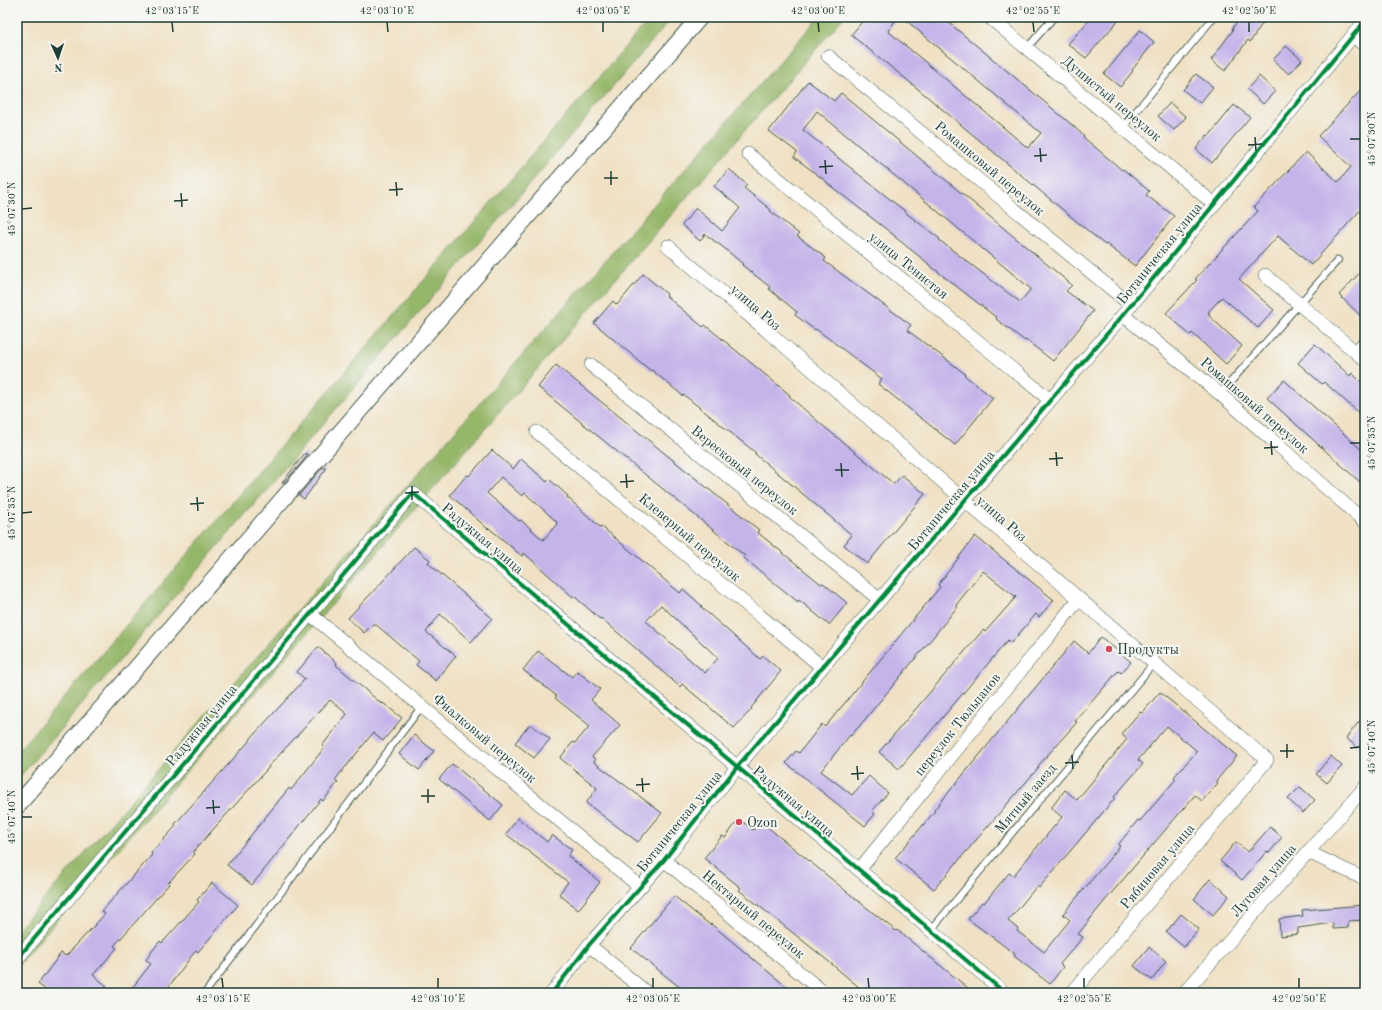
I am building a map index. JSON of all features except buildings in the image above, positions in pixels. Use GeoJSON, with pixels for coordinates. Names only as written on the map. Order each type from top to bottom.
{"type":"FeatureCollection","features":[{"type":"Feature","properties":{"kind":"street"},"geometry":{"type":"LineString","coordinates":[[17,806],[700,17]]}},
{"type":"Feature","properties":{"kind":"street","name":"Душистый переулок"},"geometry":{"type":"LineString","coordinates":[[989,17],[1214,204]]}},
{"type":"Feature","properties":{"kind":"street","name":"Ботаническая улица"},"geometry":{"type":"LineString","coordinates":[[552,993],[589,945],[664,860],[737,767],[1127,310],[1365,21]]}},
{"type":"Feature","properties":{"kind":"street"},"geometry":{"type":"LineString","coordinates":[[1353,35],[1365,46]]}},
{"type":"Feature","properties":{"kind":"street","name":"Ромашковый переулок"},"geometry":{"type":"LineString","coordinates":[[828,56],[1127,310],[1365,522]]}},
{"type":"Feature","properties":{"kind":"street","name":"улица Тенистая"},"geometry":{"type":"LineString","coordinates":[[748,154],[1050,400]]}},
{"type":"Feature","properties":{"kind":"street","name":"улица Роз"},"geometry":{"type":"LineString","coordinates":[[668,246],[1267,760]]}},
{"type":"Feature","properties":{"kind":"street"},"geometry":{"type":"LineString","coordinates":[[1265,275],[1360,356],[1365,342]]}},
{"type":"Feature","properties":{"kind":"street","name":"Вересковый переулок"},"geometry":{"type":"LineString","coordinates":[[591,365],[880,600]]}},
{"type":"Feature","properties":{"kind":"street","name":"Клеверный переулок"},"geometry":{"type":"LineString","coordinates":[[537,432],[822,667]]}},
{"type":"Feature","properties":{"kind":"street","name":"Радужная улица"},"geometry":{"type":"LineString","coordinates":[[17,959],[413,493],[1005,993]]}},
{"type":"Feature","properties":{"kind":"street","name":"переулок Тюльпанов"},"geometry":{"type":"LineString","coordinates":[[859,870],[1079,599]]}},
{"type":"Feature","properties":{"kind":"street","name":"Фиалковый переулок"},"geometry":{"type":"LineString","coordinates":[[310,614],[640,887]]}},
{"type":"Feature","properties":{"kind":"street","name":"Рябиновая улица"},"geometry":{"type":"LineString","coordinates":[[1072,993],[1267,760]]}},
{"type":"Feature","properties":{"kind":"street","name":"Луговая улица"},"geometry":{"type":"LineString","coordinates":[[1184,993],[1365,787]]}},
{"type":"Feature","properties":{"kind":"street"},"geometry":{"type":"LineString","coordinates":[[1308,852],[1358,876],[1365,877]]}},
{"type":"Feature","properties":{"kind":"street","name":"Нектарный переулок"},"geometry":{"type":"LineString","coordinates":[[664,860],[824,993]]}},
{"type":"Feature","properties":{"kind":"street"},"geometry":{"type":"LineString","coordinates":[[589,945],[647,993]]}},
{"type":"Feature","properties":{"kind":"lane"},"geometry":{"type":"LineString","coordinates":[[1027,48],[1054,17]]}},
{"type":"Feature","properties":{"kind":"lane"},"geometry":{"type":"LineString","coordinates":[[1122,128],[1214,17]]}},
{"type":"Feature","properties":{"kind":"lane"},"geometry":{"type":"LineString","coordinates":[[1220,394],[1338,260]]}},
{"type":"Feature","properties":{"kind":"lane","name":"Мятный заезд"},"geometry":{"type":"LineString","coordinates":[[931,930],[1154,663]]}},
{"type":"Feature","properties":{"kind":"lane"},"geometry":{"type":"LineString","coordinates":[[205,993],[422,706]]}},
{"type":"Feature","properties":{"kind":"green space"},"geometry":{"type":"Polygon","coordinates":[[[651,17],[673,17],[17,780],[17,752],[651,17]]]}},
{"type":"Feature","properties":{"kind":"green space"},"geometry":{"type":"Polygon","coordinates":[[[819,17],[844,17],[17,966],[17,930],[819,17]]]}},
{"type":"Feature","properties":{"kind":"cycle path"},"geometry":{"type":"LineString","coordinates":[[552,993],[589,945],[664,860],[737,767],[1123,315],[1365,21]]}},
{"type":"Feature","properties":{"kind":"cycle path"},"geometry":{"type":"LineString","coordinates":[[17,959],[413,493],[1005,993]]}},
{"type":"Feature","properties":{"kind":"place","name":"Продукты"},"geometry":{"type":"Point","coordinates":[1109,649]}},
{"type":"Feature","properties":{"kind":"place","name":"Ozon"},"geometry":{"type":"Point","coordinates":[739,822]}}]}
